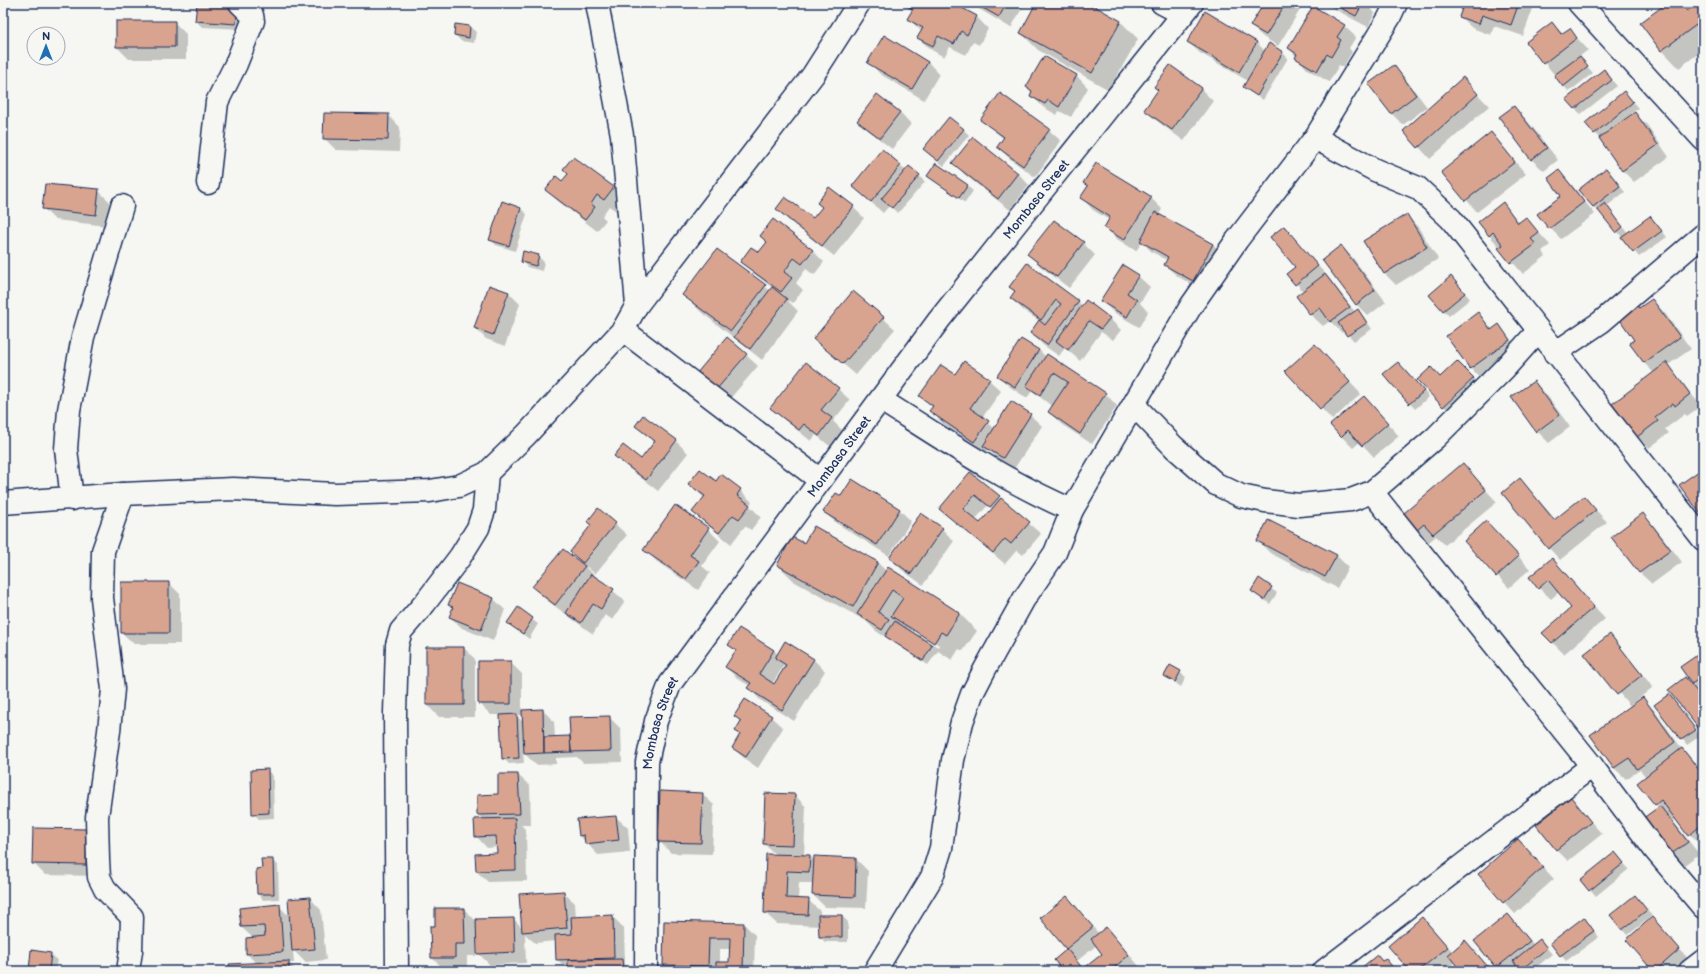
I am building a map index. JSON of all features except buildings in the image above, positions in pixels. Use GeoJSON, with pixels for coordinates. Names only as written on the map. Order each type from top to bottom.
{"type":"FeatureCollection","features":[{"type":"Feature","properties":{"kind":"street"},"geometry":{"type":"LineString","coordinates":[[208,183],[217,102],[236,64],[253,21],[252,15],[240,3]]}},
{"type":"Feature","properties":{"kind":"street"},"geometry":{"type":"LineString","coordinates":[[597,3],[622,134],[637,305]]}},
{"type":"Feature","properties":{"kind":"street"},"geometry":{"type":"LineString","coordinates":[[3,502],[72,499],[123,494],[233,489],[335,494],[430,491],[459,486],[487,472],[526,435],[623,330],[637,305],[813,75],[859,3]]}},
{"type":"Feature","properties":{"kind":"street"},"geometry":{"type":"LineString","coordinates":[[1162,3],[1188,9]]}},
{"type":"Feature","properties":{"kind":"street"},"geometry":{"type":"LineString","coordinates":[[875,971],[932,877],[941,848],[953,760],[962,722],[972,694],[1024,599],[1055,553],[1072,510],[1191,306],[1237,240],[1315,138],[1355,76],[1396,3]]}},
{"type":"Feature","properties":{"kind":"street"},"geometry":{"type":"LineString","coordinates":[[1579,3],[1703,139]]}},
{"type":"Feature","properties":{"kind":"street","name":"Mombasa Street"},"geometry":{"type":"LineString","coordinates":[[646,971],[647,762],[656,721],[670,684],[939,320],[1188,9]]}},
{"type":"Feature","properties":{"kind":"street"},"geometry":{"type":"LineString","coordinates":[[1315,138],[1375,170],[1418,188],[1451,219],[1703,539]]}},
{"type":"Feature","properties":{"kind":"street"},"geometry":{"type":"LineString","coordinates":[[72,499],[66,449],[68,410],[83,337],[122,206]]}},
{"type":"Feature","properties":{"kind":"street"},"geometry":{"type":"LineString","coordinates":[[1555,353],[1601,322],[1703,235]]}},
{"type":"Feature","properties":{"kind":"street"},"geometry":{"type":"LineString","coordinates":[[623,330],[820,480]]}},
{"type":"Feature","properties":{"kind":"street"},"geometry":{"type":"LineString","coordinates":[[1134,405],[1174,447],[1216,484],[1241,496],[1265,501],[1299,505],[1351,500],[1372,492],[1406,465],[1472,403],[1538,331]]}},
{"type":"Feature","properties":{"kind":"street"},"geometry":{"type":"LineString","coordinates":[[881,400],[1006,478],[1042,497],[1072,510]]}},
{"type":"Feature","properties":{"kind":"street"},"geometry":{"type":"LineString","coordinates":[[397,971],[395,713],[397,645],[400,631],[425,603],[460,557],[478,528],[484,510],[487,472]]}},
{"type":"Feature","properties":{"kind":"street"},"geometry":{"type":"LineString","coordinates":[[1372,492],[1592,766],[1655,850],[1703,907]]}},
{"type":"Feature","properties":{"kind":"street"},"geometry":{"type":"LineString","coordinates":[[123,494],[104,551],[102,598],[113,689],[98,817],[98,860],[99,876],[105,889],[132,917],[131,951],[128,971]]}},
{"type":"Feature","properties":{"kind":"street"},"geometry":{"type":"LineString","coordinates":[[1324,971],[1592,766]]}},
{"type":"Feature","properties":{"kind":"street"},"geometry":{"type":"LineString","coordinates":[[1690,971],[1703,961]]}}]}
